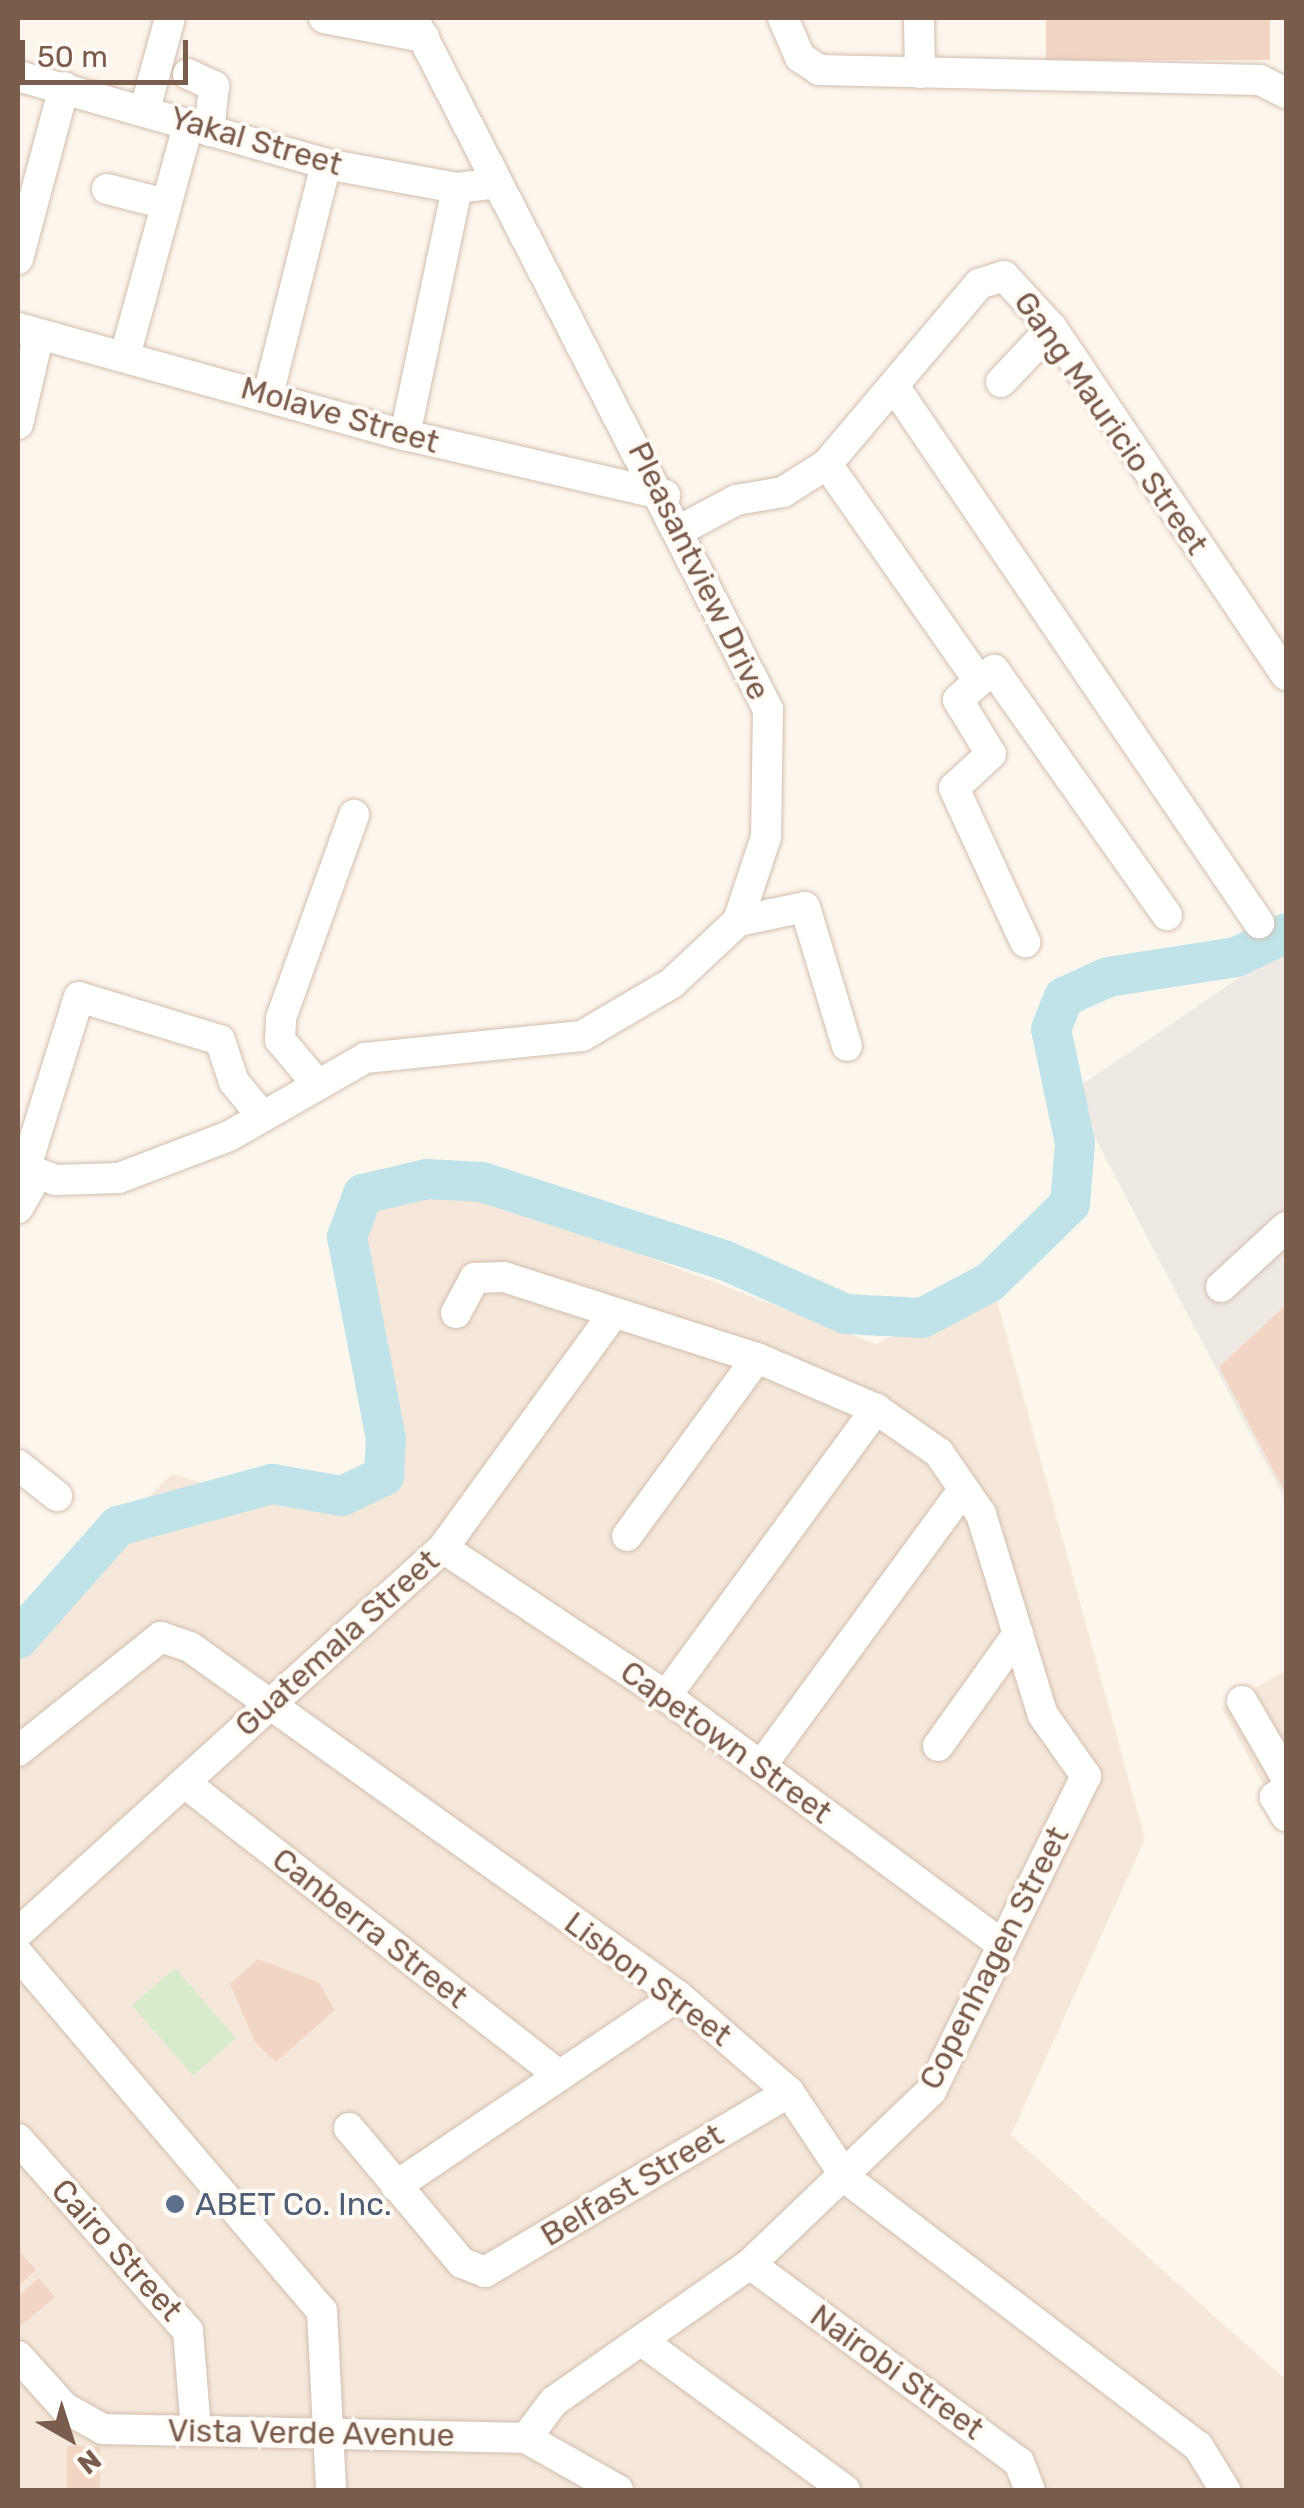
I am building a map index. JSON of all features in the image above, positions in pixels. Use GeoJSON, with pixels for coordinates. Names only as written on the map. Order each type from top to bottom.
{"type":"FeatureCollection","features":[{"type":"Feature","properties":{"kind":"street"},"geometry":{"type":"LineString","coordinates":[[144,109],[170,18]]}},
{"type":"Feature","properties":{"kind":"street"},"geometry":{"type":"LineString","coordinates":[[324,18],[418,27]]}},
{"type":"Feature","properties":{"kind":"street"},"geometry":{"type":"LineString","coordinates":[[783,18],[800,57],[819,70],[1260,80],[1286,93]]}},
{"type":"Feature","properties":{"kind":"street"},"geometry":{"type":"LineString","coordinates":[[919,18],[920,72]]}},
{"type":"Feature","properties":{"kind":"street","name":"Pleasantview Drive"},"geometry":{"type":"LineString","coordinates":[[27,1170],[119,1178],[263,1117],[365,1058],[582,1036],[672,983],[738,922],[766,837],[768,709],[682,528],[496,183],[418,27]]}},
{"type":"Feature","properties":{"kind":"street"},"geometry":{"type":"LineString","coordinates":[[126,356],[166,204],[214,86],[188,74]]}},
{"type":"Feature","properties":{"kind":"street","name":"Yakal Street"},"geometry":{"type":"LineString","coordinates":[[18,76],[326,164],[457,188],[496,183]]}},
{"type":"Feature","properties":{"kind":"street"},"geometry":{"type":"LineString","coordinates":[[18,252],[64,87]]}},
{"type":"Feature","properties":{"kind":"street"},"geometry":{"type":"LineString","coordinates":[[268,394],[326,164]]}},
{"type":"Feature","properties":{"kind":"street"},"geometry":{"type":"LineString","coordinates":[[405,436],[457,188]]}},
{"type":"Feature","properties":{"kind":"street"},"geometry":{"type":"LineString","coordinates":[[107,189],[166,204]]}},
{"type":"Feature","properties":{"kind":"street","name":"Gang Mauricio Street"},"geometry":{"type":"LineString","coordinates":[[682,528],[736,500],[783,492],[827,464],[990,276],[1015,282],[1052,328],[1286,675]]}},
{"type":"Feature","properties":{"kind":"street"},"geometry":{"type":"LineString","coordinates":[[1001,382],[1052,328]]}},
{"type":"Feature","properties":{"kind":"street"},"geometry":{"type":"LineString","coordinates":[[18,424],[28,331]]}},
{"type":"Feature","properties":{"kind":"street","name":"Molave Street"},"geometry":{"type":"LineString","coordinates":[[28,331],[268,394],[405,436],[664,495]]}},
{"type":"Feature","properties":{"kind":"street"},"geometry":{"type":"LineString","coordinates":[[896,388],[1259,923]]}},
{"type":"Feature","properties":{"kind":"street"},"geometry":{"type":"LineString","coordinates":[[827,464],[979,681]]}},
{"type":"Feature","properties":{"kind":"street"},"geometry":{"type":"LineString","coordinates":[[1025,942],[954,788],[990,754],[958,700],[994,670],[1167,915]]}},
{"type":"Feature","properties":{"kind":"street"},"geometry":{"type":"LineString","coordinates":[[318,1085],[280,1040],[281,1018],[354,815]]}},
{"type":"Feature","properties":{"kind":"street"},"geometry":{"type":"LineString","coordinates":[[738,922],[805,907],[847,1046]]}},
{"type":"Feature","properties":{"kind":"street"},"geometry":{"type":"LineString","coordinates":[[18,1208],[79,997],[220,1040],[234,1082],[263,1117]]}},
{"type":"Feature","properties":{"kind":"street"},"geometry":{"type":"LineString","coordinates":[[1221,1287],[1286,1226]]}},
{"type":"Feature","properties":{"kind":"street"},"geometry":{"type":"LineString","coordinates":[[456,1312],[466,1285],[488,1273],[757,1358],[876,1409],[940,1453],[981,1514],[1018,1634],[938,1746]]}},
{"type":"Feature","properties":{"kind":"street","name":"Guatemala Street"},"geometry":{"type":"LineString","coordinates":[[18,1933],[443,1548],[613,1314]]}},
{"type":"Feature","properties":{"kind":"street"},"geometry":{"type":"LineString","coordinates":[[627,1536],[757,1358]]}},
{"type":"Feature","properties":{"kind":"street"},"geometry":{"type":"LineString","coordinates":[[666,1696],[876,1409]]}},
{"type":"Feature","properties":{"kind":"street"},"geometry":{"type":"LineString","coordinates":[[20,1472],[57,1496]]}},
{"type":"Feature","properties":{"kind":"street"},"geometry":{"type":"LineString","coordinates":[[761,1766],[964,1489]]}},
{"type":"Feature","properties":{"kind":"street","name":"Capetown Street"},"geometry":{"type":"LineString","coordinates":[[443,1548],[666,1696],[1002,1946]]}},
{"type":"Feature","properties":{"kind":"street","name":"Copenhagen Street"},"geometry":{"type":"LineString","coordinates":[[526,2438],[554,2401],[750,2264],[847,2179],[931,2092],[1086,1776],[1043,1715],[1018,1634]]}},
{"type":"Feature","properties":{"kind":"street","name":"Lisbon Street"},"geometry":{"type":"LineString","coordinates":[[18,1751],[161,1637],[268,1703],[678,1996],[789,2092],[847,2179],[1198,2446],[1225,2490]]}},
{"type":"Feature","properties":{"kind":"street"},"geometry":{"type":"LineString","coordinates":[[1242,1702],[1286,1777]]}},
{"type":"Feature","properties":{"kind":"street","name":"Canberra Street"},"geometry":{"type":"LineString","coordinates":[[185,1783],[554,2072]]}},
{"type":"Feature","properties":{"kind":"street"},"geometry":{"type":"LineString","coordinates":[[1286,1789],[1275,1797],[1286,1816]]}},
{"type":"Feature","properties":{"kind":"street"},"geometry":{"type":"LineString","coordinates":[[18,1954],[322,2311],[331,2430],[331,2490]]}},
{"type":"Feature","properties":{"kind":"street"},"geometry":{"type":"LineString","coordinates":[[349,2128],[396,2186],[554,2072],[678,1996]]}},
{"type":"Feature","properties":{"kind":"street","name":"Belfast Street"},"geometry":{"type":"LineString","coordinates":[[396,2186],[474,2272],[500,2266],[789,2092]]}},
{"type":"Feature","properties":{"kind":"street","name":"Cairo Street"},"geometry":{"type":"LineString","coordinates":[[18,2139],[188,2331],[196,2431]]}},
{"type":"Feature","properties":{"kind":"street","name":"Nairobi Street"},"geometry":{"type":"LineString","coordinates":[[750,2264],[1019,2462],[1030,2490]]}},
{"type":"Feature","properties":{"kind":"street"},"geometry":{"type":"LineString","coordinates":[[642,2341],[845,2490]]}},
{"type":"Feature","properties":{"kind":"street","name":"Vista Verde Avenue"},"geometry":{"type":"LineString","coordinates":[[18,2356],[89,2424],[196,2431],[331,2430],[526,2438],[618,2490]]}},
{"type":"Feature","properties":{"kind":"shaded area"},"geometry":{"type":"Polygon","coordinates":[[[1286,946],[1286,1502],[1071,1092],[1286,946]]]}},
{"type":"Feature","properties":{"kind":"shaded area"},"geometry":{"type":"Polygon","coordinates":[[[428,1187],[511,1205],[876,1344],[994,1290],[1145,1839],[1011,2135],[1286,2380],[1286,2490],[18,2490],[18,1625],[172,1474],[283,1507],[342,1503],[386,1475],[390,1438],[347,1221],[379,1193],[428,1187]]]}},
{"type":"Feature","properties":{"kind":"shaded area"},"geometry":{"type":"Polygon","coordinates":[[[1286,1670],[1286,1827],[1222,1708],[1286,1670]]]}},
{"type":"Feature","properties":{"kind":"green space"},"geometry":{"type":"Polygon","coordinates":[[[175,1968],[236,2038],[193,2076],[132,2005],[175,1968]]]}},
{"type":"Feature","properties":{"kind":"building"},"geometry":{"type":"Polygon","coordinates":[[[1046,18],[1270,18],[1270,60],[1046,60],[1046,18]]]}},
{"type":"Feature","properties":{"kind":"building"},"geometry":{"type":"Polygon","coordinates":[[[1286,1305],[1286,1494],[1219,1367],[1286,1305]]]}},
{"type":"Feature","properties":{"kind":"building"},"geometry":{"type":"Polygon","coordinates":[[[258,1959],[318,1982],[335,2010],[276,2062],[255,2042],[230,1984],[258,1959]]]}},
{"type":"Feature","properties":{"kind":"building"},"geometry":{"type":"Polygon","coordinates":[[[18,2250],[36,2270],[18,2286],[18,2250]]]}},
{"type":"Feature","properties":{"kind":"building"},"geometry":{"type":"Polygon","coordinates":[[[39,2278],[55,2297],[18,2328],[18,2296],[39,2278]]]}},
{"type":"Feature","properties":{"kind":"building"},"geometry":{"type":"Polygon","coordinates":[[[67,2446],[100,2446],[100,2490],[67,2490],[67,2446]]]}},
{"type":"Feature","properties":{"kind":"waterway"},"geometry":{"type":"LineString","coordinates":[[18,1639],[118,1526],[272,1484],[342,1496],[384,1476],[386,1439],[347,1237],[363,1194],[427,1179],[482,1182],[724,1260],[846,1314],[922,1318],[990,1282],[1070,1204],[1075,1143],[1051,1029],[1064,997],[1108,977],[1236,957],[1286,933]]}},
{"type":"Feature","properties":{"kind":"place","name":"ABET Co. Inc."},"geometry":{"type":"Point","coordinates":[175,2204]}}]}
